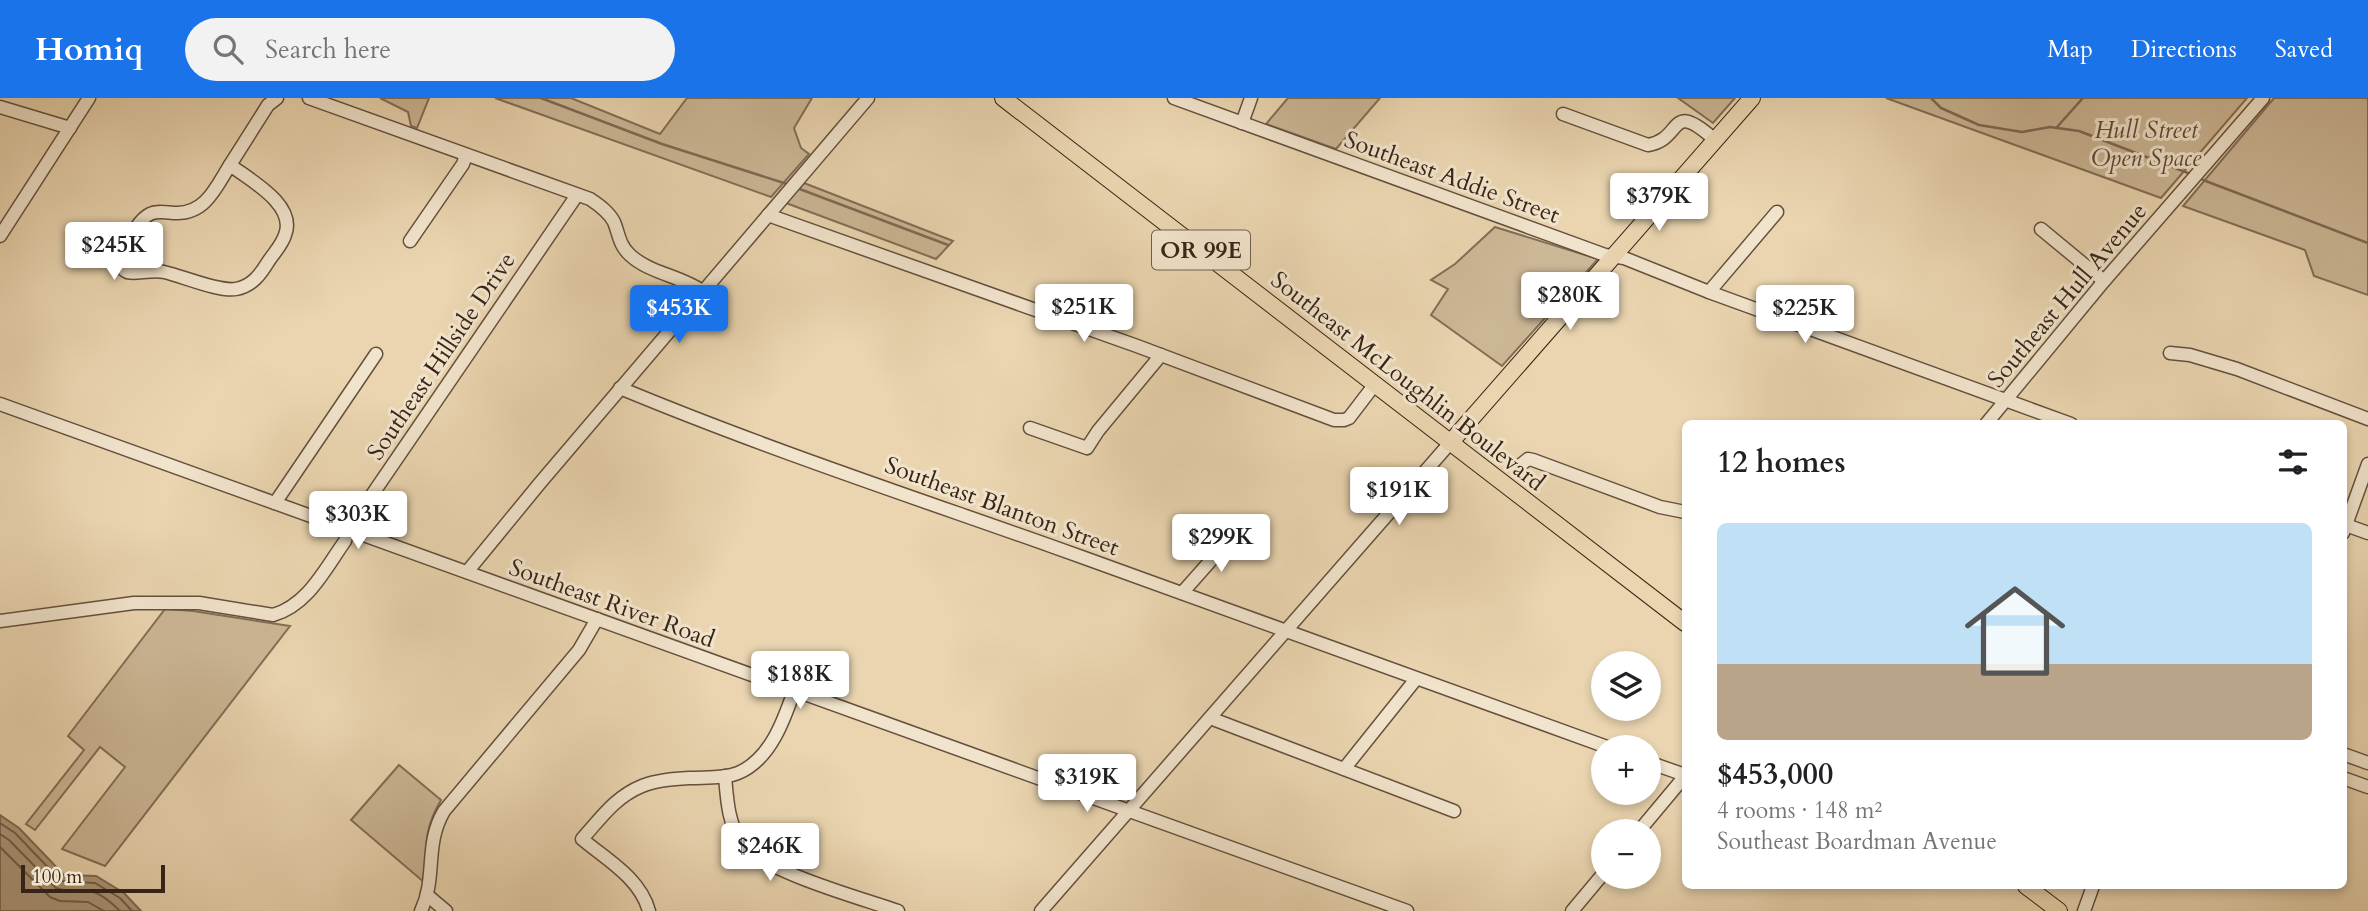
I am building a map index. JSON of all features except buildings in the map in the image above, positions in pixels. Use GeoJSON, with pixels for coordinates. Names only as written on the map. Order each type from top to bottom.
{"type":"FeatureCollection","features":[{"type":"Feature","properties":{"kind":"main road","name":"Southeast McLoughlin Boulevard"},"geometry":{"type":"LineString","coordinates":[[1003,98],[1682,621]]}},
{"type":"Feature","properties":{"kind":"main road"},"geometry":{"type":"LineString","coordinates":[[1450,443],[1752,98]]}},
{"type":"Feature","properties":{"kind":"main road"},"geometry":{"type":"LineString","coordinates":[[2029,889],[2059,911]]}},
{"type":"Feature","properties":{"kind":"street"},"geometry":{"type":"LineString","coordinates":[[0,236],[89,98]]}},
{"type":"Feature","properties":{"kind":"street"},"geometry":{"type":"LineString","coordinates":[[230,165],[275,200],[286,216],[285,235],[260,275],[250,284],[229,289],[162,271],[127,272],[120,266],[119,258],[140,223],[149,214],[184,213],[199,208],[208,200],[230,165],[268,105],[277,98]]}},
{"type":"Feature","properties":{"kind":"street"},"geometry":{"type":"LineString","coordinates":[[309,98],[590,199],[604,208],[614,222],[621,244],[633,258],[702,291]]}},
{"type":"Feature","properties":{"kind":"street"},"geometry":{"type":"LineString","coordinates":[[467,572],[868,98]]}},
{"type":"Feature","properties":{"kind":"street","name":"Southeast Addie Street"},"geometry":{"type":"LineString","coordinates":[[1174,98],[1614,257],[1624,258],[1709,292],[2060,420]]}},
{"type":"Feature","properties":{"kind":"street"},"geometry":{"type":"LineString","coordinates":[[1242,123],[1251,98]]}},
{"type":"Feature","properties":{"kind":"street","name":"Southeast Hull Avenue"},"geometry":{"type":"LineString","coordinates":[[1989,420],[2104,281],[2263,98]]}},
{"type":"Feature","properties":{"kind":"street"},"geometry":{"type":"LineString","coordinates":[[0,107],[70,128]]}},
{"type":"Feature","properties":{"kind":"street"},"geometry":{"type":"LineString","coordinates":[[1563,114],[1648,145],[1658,143],[1678,123],[1690,121],[1715,140]]}},
{"type":"Feature","properties":{"kind":"street"},"geometry":{"type":"LineString","coordinates":[[410,241],[463,164],[466,155]]}},
{"type":"Feature","properties":{"kind":"street","name":"Southeast Hillside Drive"},"geometry":{"type":"LineString","coordinates":[[0,621],[134,603],[199,603],[273,615],[291,608],[305,596],[345,541],[348,530],[577,195]]}},
{"type":"Feature","properties":{"kind":"street"},"geometry":{"type":"LineString","coordinates":[[1709,292],[1777,212]]}},
{"type":"Feature","properties":{"kind":"street"},"geometry":{"type":"LineString","coordinates":[[768,215],[1339,421],[1354,413],[1375,384]]}},
{"type":"Feature","properties":{"kind":"street"},"geometry":{"type":"LineString","coordinates":[[2041,229],[2104,281]]}},
{"type":"Feature","properties":{"kind":"street"},"geometry":{"type":"LineString","coordinates":[[2170,353],[2190,355],[2236,369],[2368,419]]}},
{"type":"Feature","properties":{"kind":"street"},"geometry":{"type":"LineString","coordinates":[[275,503],[376,355]]}},
{"type":"Feature","properties":{"kind":"street"},"geometry":{"type":"LineString","coordinates":[[1030,428],[1087,448],[1161,355]]}},
{"type":"Feature","properties":{"kind":"street","name":"Southeast Blanton Street"},"geometry":{"type":"LineString","coordinates":[[620,388],[755,442],[1287,630],[1591,741]]}},
{"type":"Feature","properties":{"kind":"street","name":"Southeast River Road"},"geometry":{"type":"LineString","coordinates":[[0,404],[1407,911]]}},
{"type":"Feature","properties":{"kind":"street"},"geometry":{"type":"LineString","coordinates":[[1041,911],[1450,443]]}},
{"type":"Feature","properties":{"kind":"street"},"geometry":{"type":"LineString","coordinates":[[1518,467],[1528,459],[1533,460],[1660,507],[1682,511]]}},
{"type":"Feature","properties":{"kind":"street"},"geometry":{"type":"LineString","coordinates":[[2347,519],[2368,464]]}},
{"type":"Feature","properties":{"kind":"street"},"geometry":{"type":"LineString","coordinates":[[2347,528],[2368,533]]}},
{"type":"Feature","properties":{"kind":"street"},"geometry":{"type":"LineString","coordinates":[[1182,593],[1236,532]]}},
{"type":"Feature","properties":{"kind":"street"},"geometry":{"type":"LineString","coordinates":[[421,911],[427,895],[436,824],[579,650],[597,619]]}},
{"type":"Feature","properties":{"kind":"street"},"geometry":{"type":"LineString","coordinates":[[1344,769],[1416,679]]}},
{"type":"Feature","properties":{"kind":"street"},"geometry":{"type":"LineString","coordinates":[[649,911],[642,892],[634,881],[582,839],[613,803],[645,785],[663,780],[738,773],[761,754],[782,727],[794,691]]}},
{"type":"Feature","properties":{"kind":"street"},"geometry":{"type":"LineString","coordinates":[[1210,718],[1454,810]]}},
{"type":"Feature","properties":{"kind":"street"},"geometry":{"type":"LineString","coordinates":[[2347,755],[2368,763]]}},
{"type":"Feature","properties":{"kind":"street"},"geometry":{"type":"LineString","coordinates":[[1661,767],[1682,775]]}},
{"type":"Feature","properties":{"kind":"street"},"geometry":{"type":"LineString","coordinates":[[725,776],[731,820],[743,845],[757,858],[864,905],[898,911]]}},
{"type":"Feature","properties":{"kind":"street"},"geometry":{"type":"LineString","coordinates":[[2347,779],[2368,787]]}},
{"type":"Feature","properties":{"kind":"street"},"geometry":{"type":"LineString","coordinates":[[1649,819],[1682,780]]}},
{"type":"Feature","properties":{"kind":"street"},"geometry":{"type":"LineString","coordinates":[[1572,911],[1591,888]]}},
{"type":"Feature","properties":{"kind":"street"},"geometry":{"type":"LineString","coordinates":[[2084,911],[2092,889]]}},
{"type":"Feature","properties":{"kind":"street"},"geometry":{"type":"LineString","coordinates":[[427,895],[446,911]]}},
{"type":"Feature","properties":{"kind":"green space"},"geometry":{"type":"Polygon","coordinates":[[[380,98],[429,98],[417,128],[411,126],[408,112],[380,98]]]}},
{"type":"Feature","properties":{"kind":"green space"},"geometry":{"type":"Polygon","coordinates":[[[495,98],[571,98],[660,134],[687,98],[812,98],[794,128],[801,148],[809,154],[771,197],[495,98]]]}},
{"type":"Feature","properties":{"kind":"green space"},"geometry":{"type":"Polygon","coordinates":[[[1288,98],[1380,98],[1336,149],[1266,124],[1288,98]]]}},
{"type":"Feature","properties":{"kind":"green space"},"geometry":{"type":"Polygon","coordinates":[[[1678,98],[1735,98],[1713,123],[1678,98]]]}},
{"type":"Feature","properties":{"kind":"green space","name":"Hull Street Open Space"},"geometry":{"type":"Polygon","coordinates":[[[1886,98],[2247,98],[2161,198],[1886,98]]]}},
{"type":"Feature","properties":{"kind":"green space"},"geometry":{"type":"Polygon","coordinates":[[[2274,98],[2368,98],[2368,295],[2314,276],[2305,250],[2183,206],[2274,98]]]}},
{"type":"Feature","properties":{"kind":"green space"},"geometry":{"type":"Polygon","coordinates":[[[804,183],[953,241],[936,259],[786,203],[804,183]]]}},
{"type":"Feature","properties":{"kind":"green space"},"geometry":{"type":"Polygon","coordinates":[[[1495,227],[1598,259],[1502,366],[1431,315],[1448,289],[1431,280],[1455,264],[1495,227]]]}},
{"type":"Feature","properties":{"kind":"green space"},"geometry":{"type":"Polygon","coordinates":[[[165,609],[290,626],[105,866],[62,849],[125,767],[100,747],[35,830],[26,824],[84,750],[68,736],[165,609]]]}},
{"type":"Feature","properties":{"kind":"green space"},"geometry":{"type":"Polygon","coordinates":[[[399,765],[441,800],[428,831],[425,883],[351,820],[399,765]]]}},
{"type":"Feature","properties":{"kind":"water"},"geometry":{"type":"Polygon","coordinates":[[[0,815],[19,828],[64,875],[96,876],[124,893],[141,911],[0,911],[0,815]]]}},
{"type":"Feature","properties":{"kind":"waterway"},"geometry":{"type":"LineString","coordinates":[[541,98],[662,144],[787,184]]}},
{"type":"Feature","properties":{"kind":"waterway"},"geometry":{"type":"LineString","coordinates":[[1931,98],[1941,108],[1979,125],[2022,132],[2050,127],[2079,131],[2188,173]]}},
{"type":"Feature","properties":{"kind":"waterway"},"geometry":{"type":"LineString","coordinates":[[2057,127],[2083,98]]}},
{"type":"Feature","properties":{"kind":"waterway"},"geometry":{"type":"LineString","coordinates":[[2203,180],[2368,243]]}},
{"type":"Feature","properties":{"kind":"waterway"},"geometry":{"type":"LineString","coordinates":[[797,188],[948,245]]}}]}
